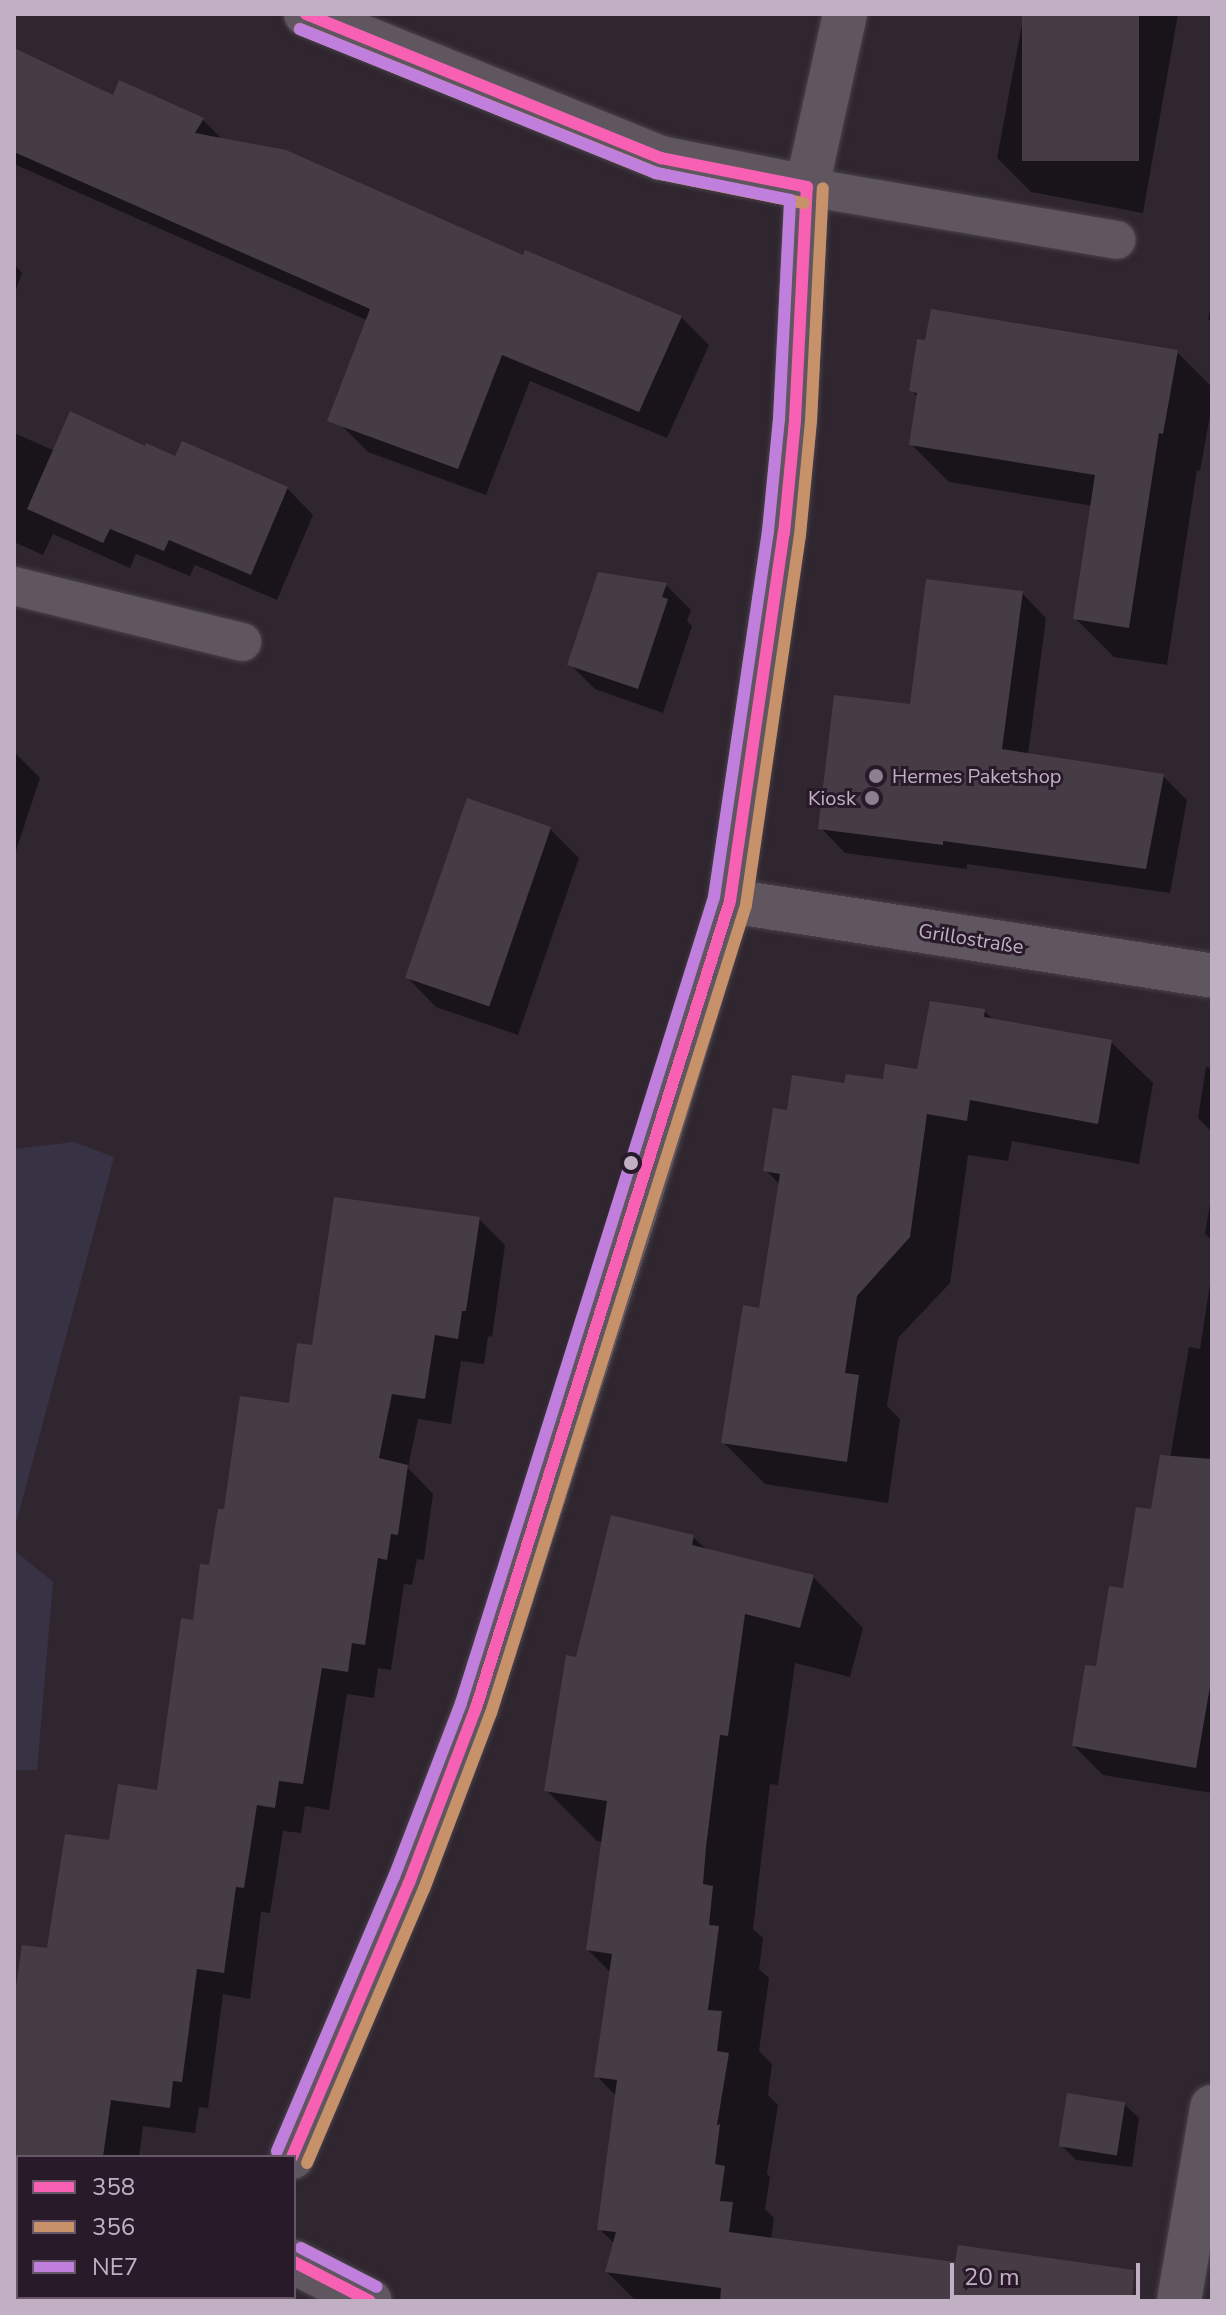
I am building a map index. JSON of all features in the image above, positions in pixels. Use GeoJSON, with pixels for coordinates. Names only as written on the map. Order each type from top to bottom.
{"type":"FeatureCollection","features":[{"type":"Feature","properties":{"kind":"street"},"geometry":{"type":"LineString","coordinates":[[306,14],[661,158],[807,187]]}},
{"type":"Feature","properties":{"kind":"street"},"geometry":{"type":"LineString","coordinates":[[293,2155],[404,1898],[476,1708],[640,1196],[730,901],[784,533],[795,420],[807,187],[845,14]]}},
{"type":"Feature","properties":{"kind":"street","name":"Grillostraße"},"geometry":{"type":"LineString","coordinates":[[730,901],[1212,976]]}},
{"type":"Feature","properties":{"kind":"street"},"geometry":{"type":"LineString","coordinates":[[1179,2301],[1212,2107]]}},
{"type":"Feature","properties":{"kind":"street"},"geometry":{"type":"LineString","coordinates":[[296,2263],[370,2301]]}},
{"type":"Feature","properties":{"kind":"lane"},"geometry":{"type":"LineString","coordinates":[[807,187],[1117,240]]}},
{"type":"Feature","properties":{"kind":"lane"},"geometry":{"type":"LineString","coordinates":[[14,586],[242,642]]}},
{"type":"Feature","properties":{"kind":"shaded area"},"geometry":{"type":"Polygon","coordinates":[[[74,1142],[114,1157],[14,1531],[14,1149],[74,1142]]]}},
{"type":"Feature","properties":{"kind":"shaded area"},"geometry":{"type":"Polygon","coordinates":[[[14,1550],[53,1582],[37,1770],[14,1770],[14,1550]]]}},
{"type":"Feature","properties":{"kind":"shaded area"},"geometry":{"type":"Polygon","coordinates":[[[14,2207],[16,2299],[136,2299],[135,2301],[14,2301],[14,2207]]]}},
{"type":"Feature","properties":{"kind":"building"},"geometry":{"type":"Polygon","coordinates":[[[1022,14],[1139,14],[1139,161],[1022,161],[1022,14]]]}},
{"type":"Feature","properties":{"kind":"building"},"geometry":{"type":"Polygon","coordinates":[[[14,48],[113,95],[119,80],[204,118],[195,133],[286,150],[523,255],[525,250],[682,316],[639,412],[502,355],[458,469],[327,421],[370,309],[14,152],[14,48]]]}},
{"type":"Feature","properties":{"kind":"building"},"geometry":{"type":"Polygon","coordinates":[[[931,309],[1178,350],[1163,434],[1159,433],[1129,628],[1073,619],[1095,475],[909,445],[917,393],[909,391],[917,339],[925,340],[931,309]]]}},
{"type":"Feature","properties":{"kind":"building"},"geometry":{"type":"Polygon","coordinates":[[[70,411],[145,446],[146,443],[175,456],[182,441],[288,487],[251,575],[169,540],[164,551],[110,529],[103,543],[27,509],[70,411]]]}},
{"type":"Feature","properties":{"kind":"building"},"geometry":{"type":"Polygon","coordinates":[[[598,572],[667,583],[662,597],[668,599],[638,689],[567,665],[598,572]]]}},
{"type":"Feature","properties":{"kind":"building"},"geometry":{"type":"Polygon","coordinates":[[[926,579],[1023,591],[1002,749],[1164,774],[1146,869],[943,841],[943,845],[818,829],[834,695],[910,704],[926,579]]]}},
{"type":"Feature","properties":{"kind":"building"},"geometry":{"type":"Polygon","coordinates":[[[467,798],[551,827],[489,1007],[405,978],[467,798]]]}},
{"type":"Feature","properties":{"kind":"building"},"geometry":{"type":"Polygon","coordinates":[[[930,1001],[985,1009],[984,1017],[1112,1040],[1098,1124],[970,1100],[967,1121],[927,1114],[910,1237],[857,1296],[845,1373],[859,1375],[847,1462],[721,1443],[743,1305],[759,1308],[780,1174],[763,1171],[773,1108],[787,1110],[792,1075],[844,1083],[846,1074],[883,1079],[885,1064],[917,1069],[930,1001]]]}},
{"type":"Feature","properties":{"kind":"building"},"geometry":{"type":"Polygon","coordinates":[[[334,1197],[480,1217],[466,1311],[462,1311],[458,1339],[435,1335],[425,1399],[392,1394],[379,1458],[408,1465],[398,1535],[391,1534],[387,1560],[378,1558],[365,1645],[352,1643],[348,1672],[322,1668],[303,1784],[279,1781],[275,1808],[257,1805],[244,1888],[236,1887],[224,1973],[197,1969],[182,2082],[173,2081],[170,2108],[111,2100],[103,2155],[14,2157],[14,2001],[22,1945],[47,1948],[65,1834],[109,1840],[118,1784],[157,1790],[181,1618],[193,1620],[200,1564],[209,1565],[218,1509],[224,1509],[240,1396],[289,1403],[297,1343],[312,1345],[334,1197]]]}},
{"type":"Feature","properties":{"kind":"building"},"geometry":{"type":"Polygon","coordinates":[[[1160,1455],[1212,1459],[1212,1675],[1196,1768],[1072,1746],[1085,1665],[1096,1666],[1109,1586],[1123,1588],[1136,1507],[1151,1509],[1160,1455]]]}},
{"type":"Feature","properties":{"kind":"building"},"geometry":{"type":"Polygon","coordinates":[[[611,1515],[694,1535],[692,1545],[814,1575],[800,1628],[745,1614],[728,1736],[720,1735],[703,1884],[713,1886],[709,1925],[719,1926],[708,2010],[722,2011],[717,2051],[729,2053],[717,2125],[720,2124],[715,2164],[725,2166],[720,2201],[733,2202],[729,2232],[955,2262],[958,2245],[1134,2270],[1132,2301],[720,2301],[721,2288],[605,2272],[616,2232],[597,2230],[617,2080],[594,2077],[612,1954],[586,1950],[607,1801],[544,1791],[566,1655],[576,1657],[611,1515]]]}},
{"type":"Feature","properties":{"kind":"building"},"geometry":{"type":"Polygon","coordinates":[[[1067,2093],[1125,2102],[1117,2156],[1059,2146],[1067,2093]]]}},
{"type":"Feature","properties":{"kind":"transit line","name":"358"},"geometry":{"type":"LineString","coordinates":[[306,14],[661,158],[807,187]]}},
{"type":"Feature","properties":{"kind":"transit line","name":"356"},"geometry":{"type":"LineString","coordinates":[[300,29],[656,173],[804,203]]}},
{"type":"Feature","properties":{"kind":"transit line","name":"NE7"},"geometry":{"type":"LineString","coordinates":[[277,2151],[394,1877],[461,1703],[714,897],[768,531],[779,419],[790,200],[656,173],[300,29]]}},
{"type":"Feature","properties":{"kind":"transit line","name":"358"},"geometry":{"type":"LineString","coordinates":[[293,2155],[409,1883],[476,1708],[730,901],[784,533],[795,420],[807,187]]}},
{"type":"Feature","properties":{"kind":"transit line","name":"356"},"geometry":{"type":"LineString","coordinates":[[307,2163],[424,1889],[491,1713],[746,905],[800,535],[811,421],[823,188]]}},
{"type":"Feature","properties":{"kind":"transit line","name":"NE7"},"geometry":{"type":"LineString","coordinates":[[301,2248],[377,2287]]}},
{"type":"Feature","properties":{"kind":"transit line","name":"358"},"geometry":{"type":"LineString","coordinates":[[296,2263],[370,2301]]}},
{"type":"Feature","properties":{"kind":"place","name":"Hermes Paketshop"},"geometry":{"type":"Point","coordinates":[876,776]}},
{"type":"Feature","properties":{"kind":"place","name":"Kiosk"},"geometry":{"type":"Point","coordinates":[872,798]}}]}
